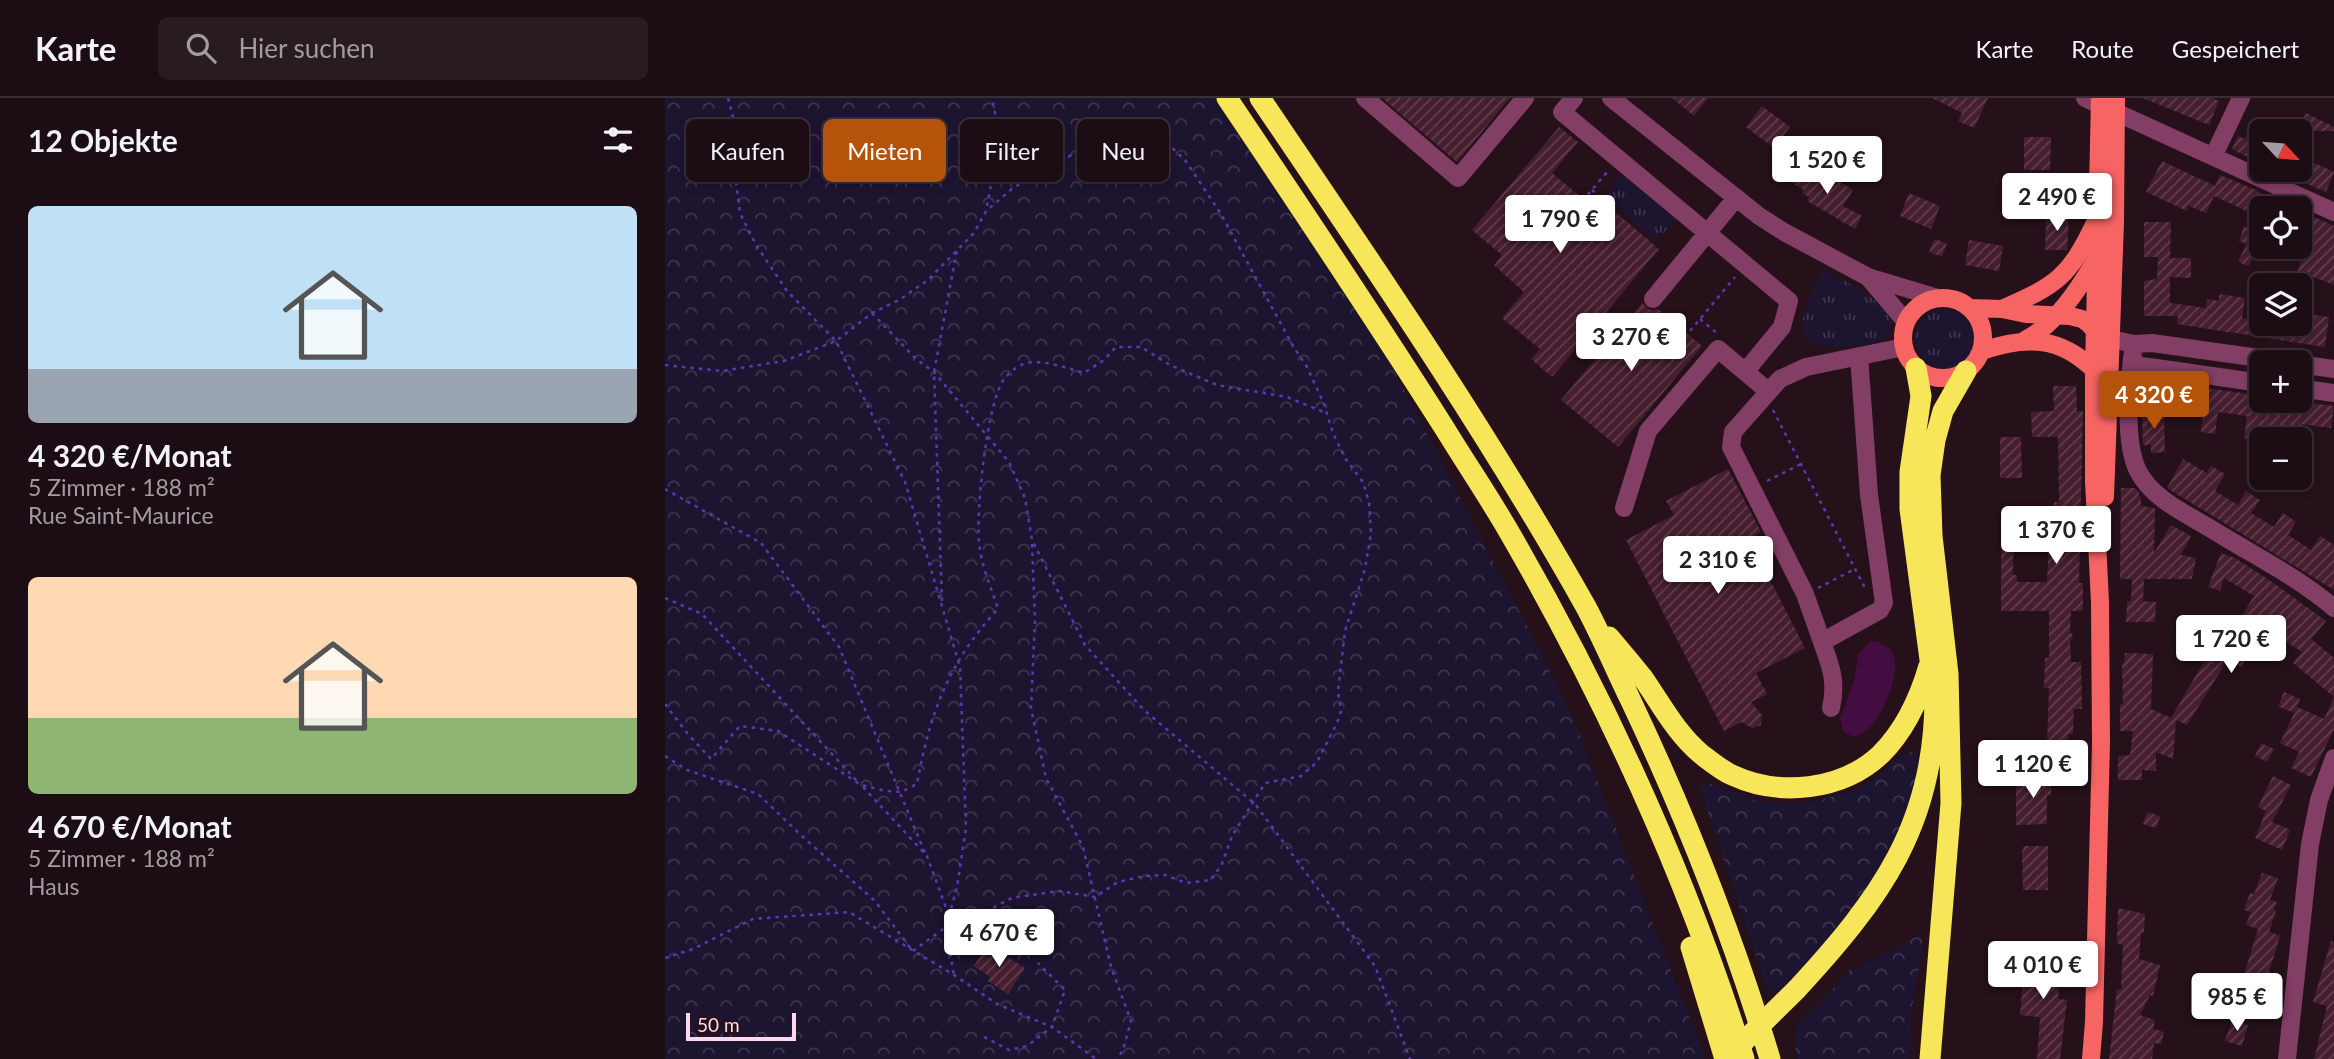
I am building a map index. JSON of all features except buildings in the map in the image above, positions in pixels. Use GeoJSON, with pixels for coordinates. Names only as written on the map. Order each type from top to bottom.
{"type":"FeatureCollection","features":[{"type":"Feature","properties":{"kind":"highway"},"geometry":{"type":"LineString","coordinates":[[1227,98],[1382,329],[1512,536],[1603,708],[1677,873],[1744,1059]]}},
{"type":"Feature","properties":{"kind":"highway"},"geometry":{"type":"LineString","coordinates":[[1260,98],[1412,322],[1498,458],[1587,609],[1655,753],[1719,906],[1770,1059]]}},
{"type":"Feature","properties":{"kind":"highway"},"geometry":{"type":"LineString","coordinates":[[1677,873],[1683,921],[1725,1059],[1800,992],[1865,911],[1896,864],[1910,836],[1927,780],[1935,728],[1932,657],[1910,509],[1910,472],[1921,396],[1916,368]]}},
{"type":"Feature","properties":{"kind":"highway"},"geometry":{"type":"LineString","coordinates":[[1930,1059],[1951,803],[1947,660],[1932,536],[1930,475],[1935,440],[1944,411],[1966,371]]}},
{"type":"Feature","properties":{"kind":"highway"},"geometry":{"type":"LineString","coordinates":[[1587,609],[1641,677],[1671,722],[1699,752],[1730,775],[1765,786],[1803,789],[1841,779],[1862,768],[1880,754],[1898,732],[1917,701],[1932,657]]}},
{"type":"Feature","properties":{"kind":"highway"},"geometry":{"type":"LineString","coordinates":[[1737,1059],[1858,933],[1903,869],[1929,806],[1950,718]]}},
{"type":"Feature","properties":{"kind":"main road"},"geometry":{"type":"LineString","coordinates":[[2100,602],[2111,359],[2103,102]]}},
{"type":"Feature","properties":{"kind":"main road"},"geometry":{"type":"LineString","coordinates":[[2091,1059],[2101,741],[2094,370],[2097,258],[2106,219]]}},
{"type":"Feature","properties":{"kind":"main road"},"geometry":{"type":"LineString","coordinates":[[2002,309],[2060,278],[2106,219]]}},
{"type":"Feature","properties":{"kind":"main road"},"geometry":{"type":"LineString","coordinates":[[1982,351],[2025,340],[2041,332],[2097,258]]}},
{"type":"Feature","properties":{"kind":"main road"},"geometry":{"type":"LineString","coordinates":[[1938,298],[1950,298],[1971,308],[1983,328],[1984,340],[1982,351],[1966,371],[1946,379],[1925,374],[1916,368],[1908,358],[1903,334],[1906,322],[1919,306],[1938,298]]}},
{"type":"Feature","properties":{"kind":"main road"},"geometry":{"type":"LineString","coordinates":[[1971,308],[2082,319],[2095,330],[2111,359]]}},
{"type":"Feature","properties":{"kind":"main road"},"geometry":{"type":"LineString","coordinates":[[2025,340],[2062,347],[2081,358],[2094,370]]}},
{"type":"Feature","properties":{"kind":"street"},"geometry":{"type":"LineString","coordinates":[[1367,99],[1458,178],[1525,98]]}},
{"type":"Feature","properties":{"kind":"street"},"geometry":{"type":"LineString","coordinates":[[1574,98],[1562,112],[1789,301],[1782,327],[1745,372]]}},
{"type":"Feature","properties":{"kind":"street"},"geometry":{"type":"LineString","coordinates":[[1611,98],[1736,198],[1784,232],[1868,277],[1938,298]]}},
{"type":"Feature","properties":{"kind":"street"},"geometry":{"type":"LineString","coordinates":[[2214,155],[2241,98]]}},
{"type":"Feature","properties":{"kind":"street"},"geometry":{"type":"LineString","coordinates":[[2103,102],[2334,212]]}},
{"type":"Feature","properties":{"kind":"street"},"geometry":{"type":"LineString","coordinates":[[1653,299],[1736,198]]}},
{"type":"Feature","properties":{"kind":"street"},"geometry":{"type":"LineString","coordinates":[[1868,277],[1906,322]]}},
{"type":"Feature","properties":{"kind":"street"},"geometry":{"type":"LineString","coordinates":[[2111,340],[2133,352],[2140,366],[2249,381]]}},
{"type":"Feature","properties":{"kind":"street"},"geometry":{"type":"LineString","coordinates":[[2133,352],[2152,343],[2249,357]]}},
{"type":"Feature","properties":{"kind":"street"},"geometry":{"type":"LineString","coordinates":[[1831,708],[1835,688],[1832,668],[1813,615],[1731,447],[1731,439],[1733,432],[1780,379],[1806,367],[1904,347]]}},
{"type":"Feature","properties":{"kind":"street"},"geometry":{"type":"LineString","coordinates":[[1624,508],[1648,432],[1718,349],[1765,394]]}},
{"type":"Feature","properties":{"kind":"street"},"geometry":{"type":"LineString","coordinates":[[2133,352],[2129,391],[2131,445],[2133,459],[2145,484],[2178,509],[2307,587],[2334,608]]}},
{"type":"Feature","properties":{"kind":"street"},"geometry":{"type":"LineString","coordinates":[[1822,642],[1880,610],[1884,603],[1869,495],[1859,356]]}},
{"type":"Feature","properties":{"kind":"street"},"geometry":{"type":"LineString","coordinates":[[2312,366],[2334,369]]}},
{"type":"Feature","properties":{"kind":"street"},"geometry":{"type":"LineString","coordinates":[[2312,390],[2334,393]]}},
{"type":"Feature","properties":{"kind":"street"},"geometry":{"type":"LineString","coordinates":[[2287,1059],[2310,844],[2319,800],[2334,758]]}},
{"type":"Feature","properties":{"kind":"path"},"geometry":{"type":"LineString","coordinates":[[728,98],[736,128],[735,174],[740,213],[756,245],[787,291],[836,341],[905,482],[960,667],[967,828],[949,916],[942,930],[913,951]]}},
{"type":"Feature","properties":{"kind":"path"},"geometry":{"type":"LineString","coordinates":[[665,365],[722,371],[784,362],[836,341],[872,313],[899,300],[928,280],[974,233],[986,211],[1000,138],[992,98]]}},
{"type":"Feature","properties":{"kind":"path"},"geometry":{"type":"LineString","coordinates":[[948,931],[1012,898],[1059,891],[1095,897],[1118,882],[1144,876],[1165,875],[1186,883],[1211,880],[1222,864],[1232,836],[1265,783],[1301,776],[1317,762],[1341,710],[1338,691],[1345,631],[1365,569],[1371,533],[1369,502],[1363,482],[1345,457],[1333,433],[1307,367],[1236,240],[1185,160],[1169,145],[1147,136],[1075,153],[1013,188],[986,211]]}},
{"type":"Feature","properties":{"kind":"path"},"geometry":{"type":"LineString","coordinates":[[1592,190],[1601,200]]}},
{"type":"Feature","properties":{"kind":"path"},"geometry":{"type":"LineString","coordinates":[[942,606],[934,372],[957,250]]}},
{"type":"Feature","properties":{"kind":"path"},"geometry":{"type":"LineString","coordinates":[[1690,331],[1745,265]]}},
{"type":"Feature","properties":{"kind":"path"},"geometry":{"type":"LineString","coordinates":[[872,313],[916,359],[934,372],[988,435],[1009,462],[1025,498],[1031,540],[1035,621],[1031,708],[1046,778],[1083,847],[1111,967],[1131,1021],[1123,1050],[1117,1059]]}},
{"type":"Feature","properties":{"kind":"path"},"geometry":{"type":"LineString","coordinates":[[665,704],[712,760],[740,726],[778,731],[861,785],[901,792],[917,784],[923,750],[938,700],[958,660],[977,631],[998,609],[979,542],[980,494],[995,401],[1004,379],[1022,365],[1050,363],[1084,373],[1104,360],[1116,347],[1141,347],[1170,365],[1217,385],[1287,397],[1327,413]]}},
{"type":"Feature","properties":{"kind":"path"},"geometry":{"type":"LineString","coordinates":[[1765,394],[1865,588]]}},
{"type":"Feature","properties":{"kind":"path"},"geometry":{"type":"LineString","coordinates":[[1752,489],[1801,464]]}},
{"type":"Feature","properties":{"kind":"path"},"geometry":{"type":"LineString","coordinates":[[665,488],[761,542],[839,647],[901,792],[949,916],[948,941],[954,975]]}},
{"type":"Feature","properties":{"kind":"path"},"geometry":{"type":"LineString","coordinates":[[1031,540],[1085,645],[1144,710],[1252,801],[1375,967],[1411,1059]]}},
{"type":"Feature","properties":{"kind":"path"},"geometry":{"type":"LineString","coordinates":[[1805,594],[1855,569]]}},
{"type":"Feature","properties":{"kind":"path"},"geometry":{"type":"LineString","coordinates":[[665,598],[702,614],[927,856]]}},
{"type":"Feature","properties":{"kind":"path"},"geometry":{"type":"LineString","coordinates":[[665,756],[687,770],[758,794],[875,901],[913,951]]}},
{"type":"Feature","properties":{"kind":"path"},"geometry":{"type":"LineString","coordinates":[[665,958],[693,949],[753,919],[849,912],[997,1004],[1052,1027],[1096,1059]]}},
{"type":"Feature","properties":{"kind":"path"},"geometry":{"type":"LineString","coordinates":[[984,1037],[1009,1050],[1027,1046],[1052,1027],[1065,990],[1038,963]]}},
{"type":"Feature","properties":{"kind":"green space"},"geometry":{"type":"Polygon","coordinates":[[[665,98],[1214,98],[1375,334],[1544,659],[1572,716],[1705,1057],[665,1059],[665,98]]]}},
{"type":"Feature","properties":{"kind":"green space"},"geometry":{"type":"Polygon","coordinates":[[[1625,175],[1678,216],[1663,234],[1660,232],[1655,239],[1604,196],[1620,177],[1625,175]]]}},
{"type":"Feature","properties":{"kind":"green space"},"geometry":{"type":"Polygon","coordinates":[[[1823,270],[1868,295],[1889,317],[1891,330],[1882,339],[1867,345],[1848,347],[1829,346],[1805,336],[1805,312],[1823,270]]]}},
{"type":"Feature","properties":{"kind":"green space"},"geometry":{"type":"Polygon","coordinates":[[[1939,309],[1951,309],[1967,317],[1973,327],[1973,351],[1967,361],[1951,369],[1939,369],[1923,361],[1915,345],[1915,333],[1923,317],[1939,309]]]}},
{"type":"Feature","properties":{"kind":"green space"},"geometry":{"type":"Polygon","coordinates":[[[1913,752],[1920,755],[1912,803],[1887,861],[1855,908],[1818,952],[1780,994],[1768,993],[1700,789],[1703,782],[1759,801],[1813,801],[1865,785],[1893,761],[1913,752]]]}},
{"type":"Feature","properties":{"kind":"green space"},"geometry":{"type":"Polygon","coordinates":[[[1920,934],[1923,946],[1912,1008],[1909,1059],[1797,1059],[1797,1024],[1852,968],[1897,948],[1920,934]]]}},
{"type":"Feature","properties":{"kind":"shaded area"},"geometry":{"type":"Polygon","coordinates":[[[1875,641],[1887,647],[1893,654],[1893,682],[1886,703],[1875,721],[1856,737],[1844,733],[1840,719],[1855,677],[1858,655],[1869,642],[1875,641]]]}}]}
